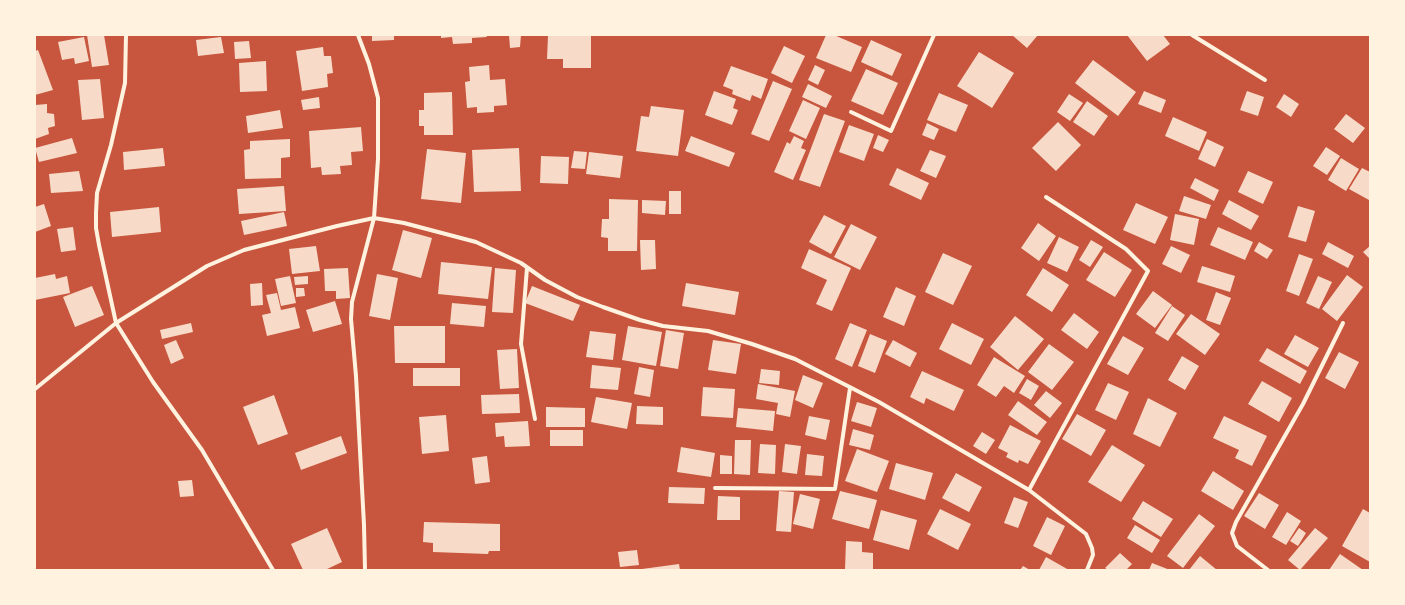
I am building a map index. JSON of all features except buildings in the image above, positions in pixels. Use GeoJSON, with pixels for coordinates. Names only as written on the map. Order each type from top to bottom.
{"type":"FeatureCollection","features":[{"type":"Feature","properties":{"kind":"street"},"geometry":{"type":"LineString","coordinates":[[126,35],[125,83],[111,145],[97,193],[96,228],[116,323],[153,382],[202,450],[273,570]]}},
{"type":"Feature","properties":{"kind":"street"},"geometry":{"type":"LineString","coordinates":[[358,35],[369,64],[378,98],[378,159],[374,218],[352,302],[351,319],[358,407],[365,570]]}},
{"type":"Feature","properties":{"kind":"street"},"geometry":{"type":"LineString","coordinates":[[851,112],[891,131],[934,35]]}},
{"type":"Feature","properties":{"kind":"street"},"geometry":{"type":"LineString","coordinates":[[1192,35],[1265,80]]}},
{"type":"Feature","properties":{"kind":"street"},"geometry":{"type":"LineString","coordinates":[[1029,490],[1148,271],[1126,249],[1046,197]]}},
{"type":"Feature","properties":{"kind":"street"},"geometry":{"type":"LineString","coordinates":[[35,389],[116,323],[207,266],[244,250],[336,226],[374,218],[404,223],[476,242],[520,263],[545,280],[577,297],[640,320],[663,326],[708,331],[795,359],[879,402],[1029,490],[1086,534],[1092,548],[1093,555],[1087,570]]}},
{"type":"Feature","properties":{"kind":"street"},"geometry":{"type":"LineString","coordinates":[[527,268],[521,344],[535,419]]}},
{"type":"Feature","properties":{"kind":"street"},"geometry":{"type":"LineString","coordinates":[[1268,570],[1237,546],[1232,533],[1236,522],[1303,404],[1343,323]]}},
{"type":"Feature","properties":{"kind":"street"},"geometry":{"type":"LineString","coordinates":[[715,488],[835,489],[850,388]]}}]}
